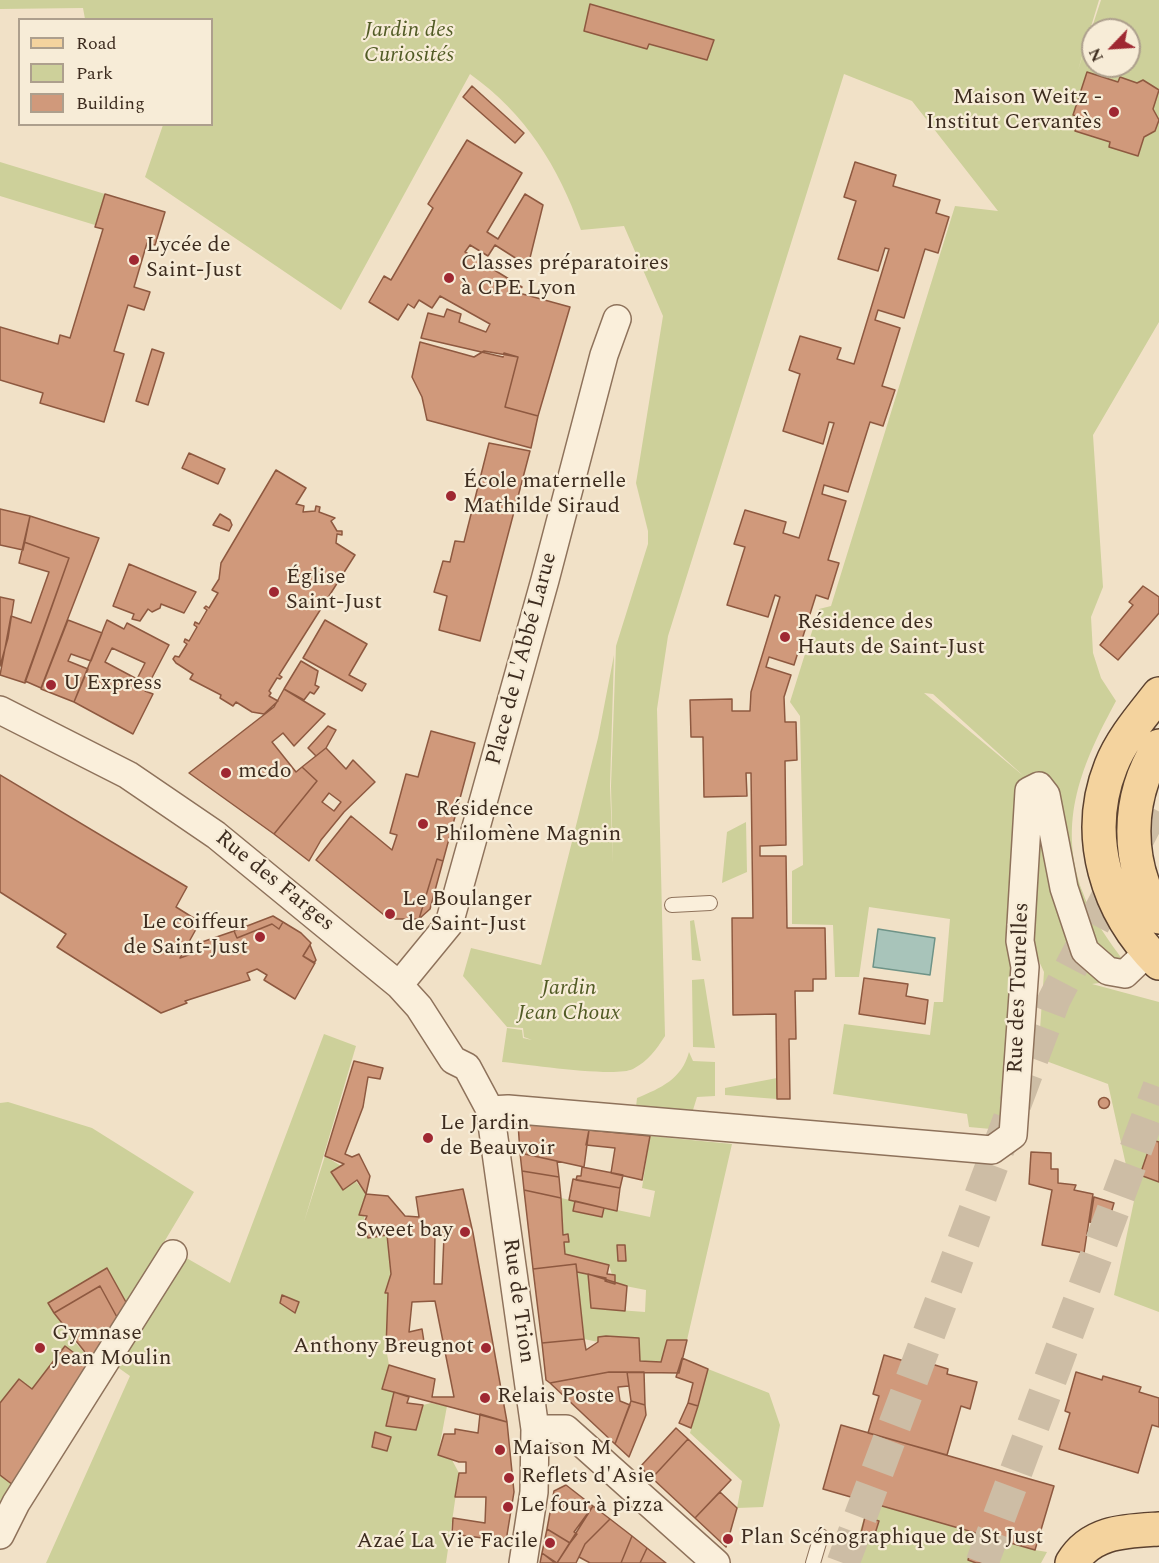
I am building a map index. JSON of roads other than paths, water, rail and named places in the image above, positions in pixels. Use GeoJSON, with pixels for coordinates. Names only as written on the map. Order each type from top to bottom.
{"type":"FeatureCollection","features":[{"type":"Feature","properties":{"kind":"main road"},"geometry":{"type":"LineString","coordinates":[[1154,958],[1126,922],[1106,878],[1100,849],[1099,812],[1115,757],[1159,694]]}},
{"type":"Feature","properties":{"kind":"main road"},"geometry":{"type":"LineString","coordinates":[[1159,746],[1149,762],[1138,791],[1133,829],[1142,880],[1159,917]]}},
{"type":"Feature","properties":{"kind":"main road"},"geometry":{"type":"LineString","coordinates":[[1072,1563],[1083,1548],[1098,1539],[1117,1532],[1159,1528]]}},
{"type":"Feature","properties":{"kind":"street","name":"Place de L'Abbé Larue"},"geometry":{"type":"LineString","coordinates":[[399,985],[449,924],[542,591],[604,355],[617,319]]}},
{"type":"Feature","properties":{"kind":"street","name":"Rue des Farges"},"geometry":{"type":"LineString","coordinates":[[2,712],[128,775],[216,835],[399,985],[418,1007],[453,1060],[467,1066],[490,1110]]}},
{"type":"Feature","properties":{"kind":"street","name":"Rue des Tourelles"},"geometry":{"type":"LineString","coordinates":[[490,1110],[508,1109],[992,1150],[1013,1135],[1025,967],[1020,941],[1029,791],[1039,786],[1046,795],[1064,888],[1085,951],[1108,971],[1125,974],[1154,958]]}},
{"type":"Feature","properties":{"kind":"street","name":"Rue de Trion"},"geometry":{"type":"LineString","coordinates":[[490,1110],[535,1429],[534,1492],[523,1563]]}},
{"type":"Feature","properties":{"kind":"street"},"geometry":{"type":"LineString","coordinates":[[0,1535],[16,1503],[173,1254]]}},
{"type":"Feature","properties":{"kind":"street"},"geometry":{"type":"LineString","coordinates":[[535,1429],[566,1429],[716,1563]]}},
{"type":"Feature","properties":{"kind":"lane"},"geometry":{"type":"LineString","coordinates":[[672,905],[710,903]]}},
{"type":"Feature","properties":{"kind":"lane"},"geometry":{"type":"LineString","coordinates":[[813,1563],[821,1536]]}},
{"type":"Feature","properties":{"kind":"water"},"geometry":{"type":"Polygon","coordinates":[[[878,929],[935,938],[930,975],[873,967],[878,929]]]}},
{"type":"Feature","properties":{"kind":"tunnel"},"geometry":{"type":"LineString","coordinates":[[843,1563],[1054,1000],[1159,798]]}},
{"type":"Feature","properties":{"kind":"tunnel"},"geometry":{"type":"LineString","coordinates":[[982,1563],[1159,1087]]}},
{"type":"Feature","properties":{"kind":"place","name":"Maison Weitz - Institut Cervantès"},"geometry":{"type":"Point","coordinates":[1114,112]}},
{"type":"Feature","properties":{"kind":"place","name":"Lycée de Saint-Just"},"geometry":{"type":"Point","coordinates":[134,260]}},
{"type":"Feature","properties":{"kind":"place","name":"Classes préparatoires à CPE Lyon"},"geometry":{"type":"Point","coordinates":[449,278]}},
{"type":"Feature","properties":{"kind":"place","name":"École maternelle Mathilde Siraud"},"geometry":{"type":"Point","coordinates":[451,496]}},
{"type":"Feature","properties":{"kind":"place","name":"Église Saint-Just"},"geometry":{"type":"Point","coordinates":[274,592]}},
{"type":"Feature","properties":{"kind":"place","name":"Résidence des Hauts de Saint-Just"},"geometry":{"type":"Point","coordinates":[785,637]}},
{"type":"Feature","properties":{"kind":"place","name":"U Express"},"geometry":{"type":"Point","coordinates":[51,685]}},
{"type":"Feature","properties":{"kind":"place","name":"mcdo"},"geometry":{"type":"Point","coordinates":[226,773]}},
{"type":"Feature","properties":{"kind":"place","name":"Résidence Philomène Magnin"},"geometry":{"type":"Point","coordinates":[423,824]}},
{"type":"Feature","properties":{"kind":"place","name":"Le Boulanger de Saint-Just"},"geometry":{"type":"Point","coordinates":[390,914]}},
{"type":"Feature","properties":{"kind":"place","name":"Le coiffeur de Saint-Just"},"geometry":{"type":"Point","coordinates":[260,937]}},
{"type":"Feature","properties":{"kind":"place","name":"Le Jardin de Beauvoir"},"geometry":{"type":"Point","coordinates":[428,1138]}},
{"type":"Feature","properties":{"kind":"place","name":"Sweet bay"},"geometry":{"type":"Point","coordinates":[465,1232]}},
{"type":"Feature","properties":{"kind":"place","name":"Gymnase Jean Moulin"},"geometry":{"type":"Point","coordinates":[40,1348]}},
{"type":"Feature","properties":{"kind":"place","name":"Anthony Breugnot"},"geometry":{"type":"Point","coordinates":[486,1348]}},
{"type":"Feature","properties":{"kind":"place","name":"Relais Poste"},"geometry":{"type":"Point","coordinates":[485,1398]}},
{"type":"Feature","properties":{"kind":"place","name":"Maison M"},"geometry":{"type":"Point","coordinates":[500,1450]}},
{"type":"Feature","properties":{"kind":"place","name":"Reflets d'Asie"},"geometry":{"type":"Point","coordinates":[509,1478]}},
{"type":"Feature","properties":{"kind":"place","name":"Le four à pizza"},"geometry":{"type":"Point","coordinates":[508,1507]}},
{"type":"Feature","properties":{"kind":"place","name":"Plan Scénographique de St Just"},"geometry":{"type":"Point","coordinates":[728,1539]}},
{"type":"Feature","properties":{"kind":"place","name":"Azaé La Vie Facile"},"geometry":{"type":"Point","coordinates":[550,1543]}},
{"type":"Feature","properties":{"kind":"park label","name":"Jardin des Curiosités"},"geometry":{"type":"Point","coordinates":[409,44]}},
{"type":"Feature","properties":{"kind":"park label","name":"Jardin Jean Choux"},"geometry":{"type":"Point","coordinates":[569,1002]}}]}
